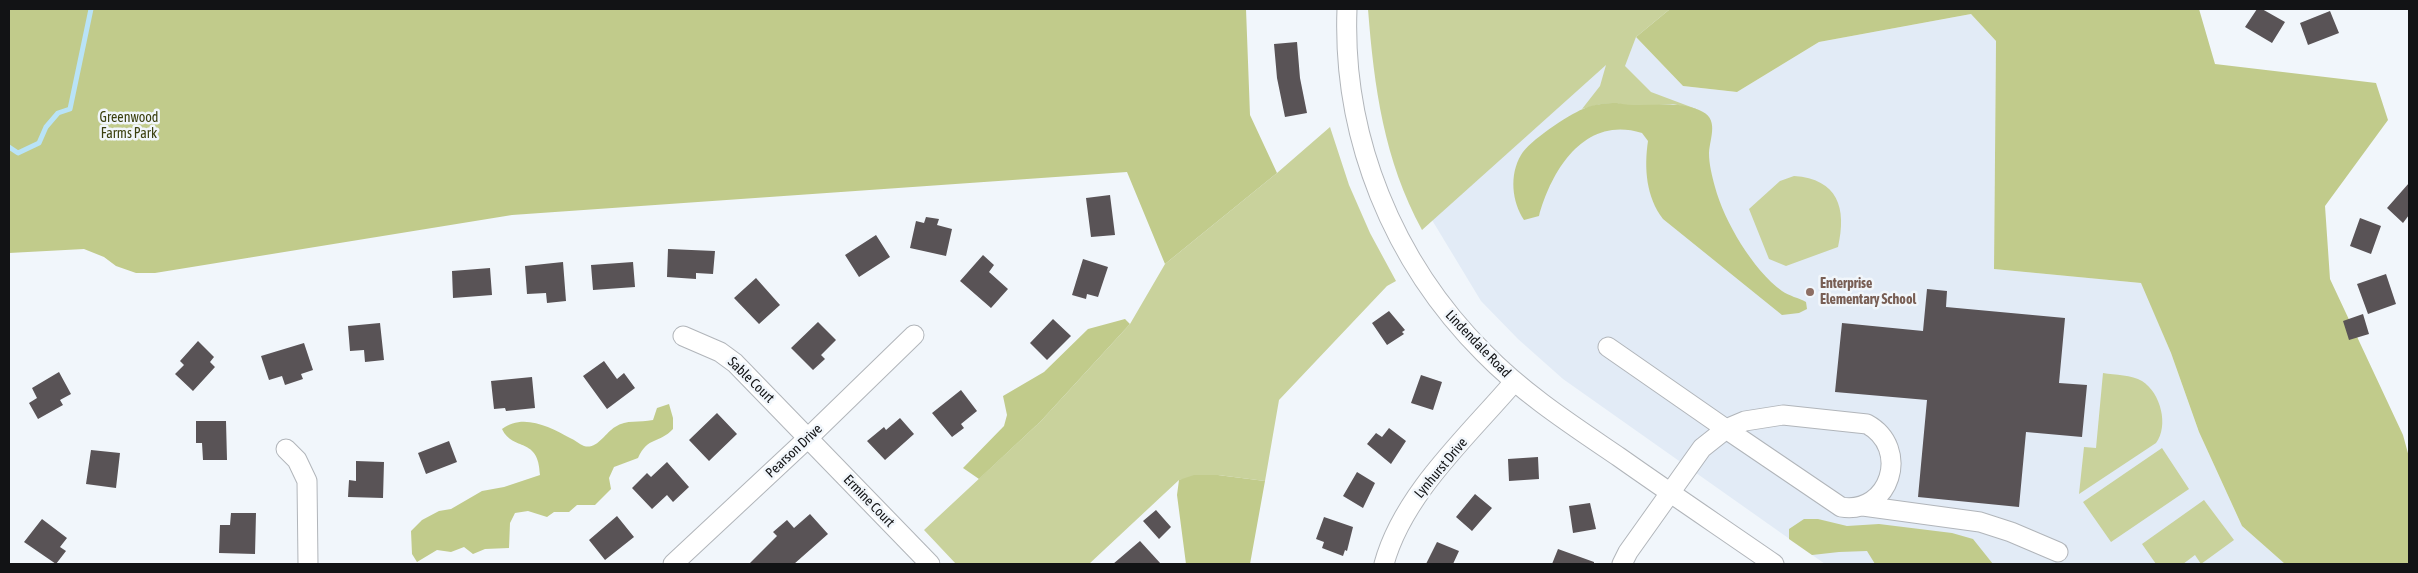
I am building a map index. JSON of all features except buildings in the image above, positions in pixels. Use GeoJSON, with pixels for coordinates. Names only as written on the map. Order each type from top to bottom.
{"type":"FeatureCollection","features":[{"type":"Feature","properties":{"kind":"street","name":"Lindendale Road"},"geometry":{"type":"LineString","coordinates":[[1347,9],[1346,42],[1350,89],[1366,159],[1381,202],[1412,262],[1436,298],[1471,340],[1514,382],[1553,412],[1774,564]]}},
{"type":"Feature","properties":{"kind":"street","name":"Pearson Drive"},"geometry":{"type":"LineString","coordinates":[[672,564],[808,438],[914,335]]}},
{"type":"Feature","properties":{"kind":"street","name":"Sable Court"},"geometry":{"type":"LineString","coordinates":[[684,336],[720,352],[735,363],[808,438]]}},
{"type":"Feature","properties":{"kind":"street"},"geometry":{"type":"LineString","coordinates":[[1608,347],[1726,429],[1836,504],[1852,509],[1863,506],[1882,492],[1891,469],[1890,451],[1886,439],[1878,430],[1867,424],[1783,415],[1745,421],[1726,429],[1702,448],[1628,552],[1622,564]]}},
{"type":"Feature","properties":{"kind":"street","name":"Lynhurst Drive"},"geometry":{"type":"LineString","coordinates":[[1384,564],[1400,524],[1415,497],[1514,382]]}},
{"type":"Feature","properties":{"kind":"street","name":"Ermine Court"},"geometry":{"type":"LineString","coordinates":[[808,438],[930,564]]}},
{"type":"Feature","properties":{"kind":"street"},"geometry":{"type":"LineString","coordinates":[[286,449],[296,460],[307,481],[308,564]]}},
{"type":"Feature","properties":{"kind":"street"},"geometry":{"type":"LineString","coordinates":[[1863,506],[1980,522],[2011,532],[2058,552]]}},
{"type":"Feature","properties":{"kind":"shaded area","name":"Enterprise Elementary School"},"geometry":{"type":"Polygon","coordinates":[[[1971,14],[1996,41],[1994,269],[2142,283],[2171,353],[2199,432],[2242,526],[2285,564],[1825,564],[1563,379],[1518,339],[1481,301],[1432,220],[1636,37],[1683,86],[1737,92],[1819,42],[1971,14]]]}},
{"type":"Feature","properties":{"kind":"green space","name":"Greenwood Farms Park"},"geometry":{"type":"Polygon","coordinates":[[[9,9],[1246,9],[1250,115],[1277,173],[1165,264],[1127,172],[512,215],[155,273],[136,273],[116,266],[104,257],[84,249],[9,253],[9,9]]]}},
{"type":"Feature","properties":{"kind":"green space"},"geometry":{"type":"Polygon","coordinates":[[[1368,9],[1670,9],[1636,37],[1625,66],[1651,92],[1699,110],[1673,104],[1632,107],[1616,103],[1601,104],[1582,109],[1600,86],[1606,65],[1422,230],[1398,177],[1383,122],[1374,67],[1368,9]]]}},
{"type":"Feature","properties":{"kind":"green space"},"geometry":{"type":"Polygon","coordinates":[[[1670,9],[2199,9],[2215,64],[2376,83],[2388,120],[2325,206],[2330,279],[2403,435],[2409,457],[2409,564],[2285,564],[2242,526],[2199,432],[2171,353],[2141,283],[1994,269],[1996,41],[1971,14],[1819,42],[1737,92],[1683,86],[1636,37],[1670,9]]]}},
{"type":"Feature","properties":{"kind":"green space"},"geometry":{"type":"Polygon","coordinates":[[[1617,103],[1627,105],[1679,105],[1706,113],[1712,123],[1709,153],[1711,170],[1725,215],[1750,258],[1761,271],[1782,291],[1806,302],[1807,309],[1799,313],[1782,315],[1663,219],[1657,210],[1650,192],[1646,161],[1648,141],[1642,133],[1622,129],[1604,132],[1588,139],[1574,150],[1562,164],[1545,198],[1539,216],[1524,220],[1515,197],[1514,180],[1517,163],[1525,149],[1549,129],[1576,112],[1595,105],[1617,103]]]}},
{"type":"Feature","properties":{"kind":"green space"},"geometry":{"type":"Polygon","coordinates":[[[1330,127],[1349,185],[1370,233],[1396,281],[1387,286],[1279,400],[1265,481],[1218,475],[1179,480],[1089,564],[956,564],[924,530],[1041,421],[1130,324],[1165,264],[1277,173],[1330,127]]]}},
{"type":"Feature","properties":{"kind":"green space"},"geometry":{"type":"Polygon","coordinates":[[[1794,176],[1809,178],[1821,183],[1830,190],[1840,208],[1840,233],[1838,247],[1786,266],[1769,259],[1749,209],[1780,181],[1794,176]]]}},
{"type":"Feature","properties":{"kind":"green space"},"geometry":{"type":"Polygon","coordinates":[[[1125,319],[1130,324],[1041,421],[979,479],[963,468],[1004,426],[1007,415],[1003,396],[1044,372],[1088,329],[1125,319]]]}},
{"type":"Feature","properties":{"kind":"green space"},"geometry":{"type":"Polygon","coordinates":[[[2103,373],[2133,378],[2149,386],[2161,410],[2162,428],[2156,443],[2079,494],[2084,447],[2096,448],[2103,373]]]}},
{"type":"Feature","properties":{"kind":"green space"},"geometry":{"type":"Polygon","coordinates":[[[669,404],[673,418],[673,429],[668,434],[646,446],[638,458],[614,467],[609,478],[611,489],[595,505],[577,505],[569,512],[554,512],[547,517],[528,511],[515,513],[510,523],[509,548],[485,549],[473,554],[464,547],[451,552],[437,550],[417,562],[412,554],[411,531],[422,520],[439,511],[451,509],[482,491],[504,487],[540,475],[539,463],[535,455],[530,449],[512,440],[502,429],[510,424],[519,422],[536,423],[589,447],[620,425],[629,422],[653,420],[657,408],[669,404]]]}},
{"type":"Feature","properties":{"kind":"green space"},"geometry":{"type":"Polygon","coordinates":[[[2162,448],[2189,489],[2111,542],[2083,502],[2162,448]]]}},
{"type":"Feature","properties":{"kind":"green space"},"geometry":{"type":"Polygon","coordinates":[[[1194,475],[1218,475],[1265,481],[1250,564],[1186,564],[1177,495],[1179,480],[1194,475]]]}},
{"type":"Feature","properties":{"kind":"green space"},"geometry":{"type":"Polygon","coordinates":[[[2204,500],[2234,540],[2201,564],[2195,555],[2183,564],[2156,564],[2142,544],[2204,500]]]}},
{"type":"Feature","properties":{"kind":"green space"},"geometry":{"type":"Polygon","coordinates":[[[1804,519],[1818,519],[1847,526],[1879,524],[1952,533],[1973,539],[1993,564],[1875,564],[1867,551],[1812,555],[1789,539],[1789,529],[1804,519]]]}},
{"type":"Feature","properties":{"kind":"waterway"},"geometry":{"type":"LineString","coordinates":[[9,147],[18,153],[39,143],[46,127],[58,113],[70,109],[91,9]]}},
{"type":"Feature","properties":{"kind":"place","name":"Enterprise Elementary School"},"geometry":{"type":"Point","coordinates":[1810,292]}}]}
